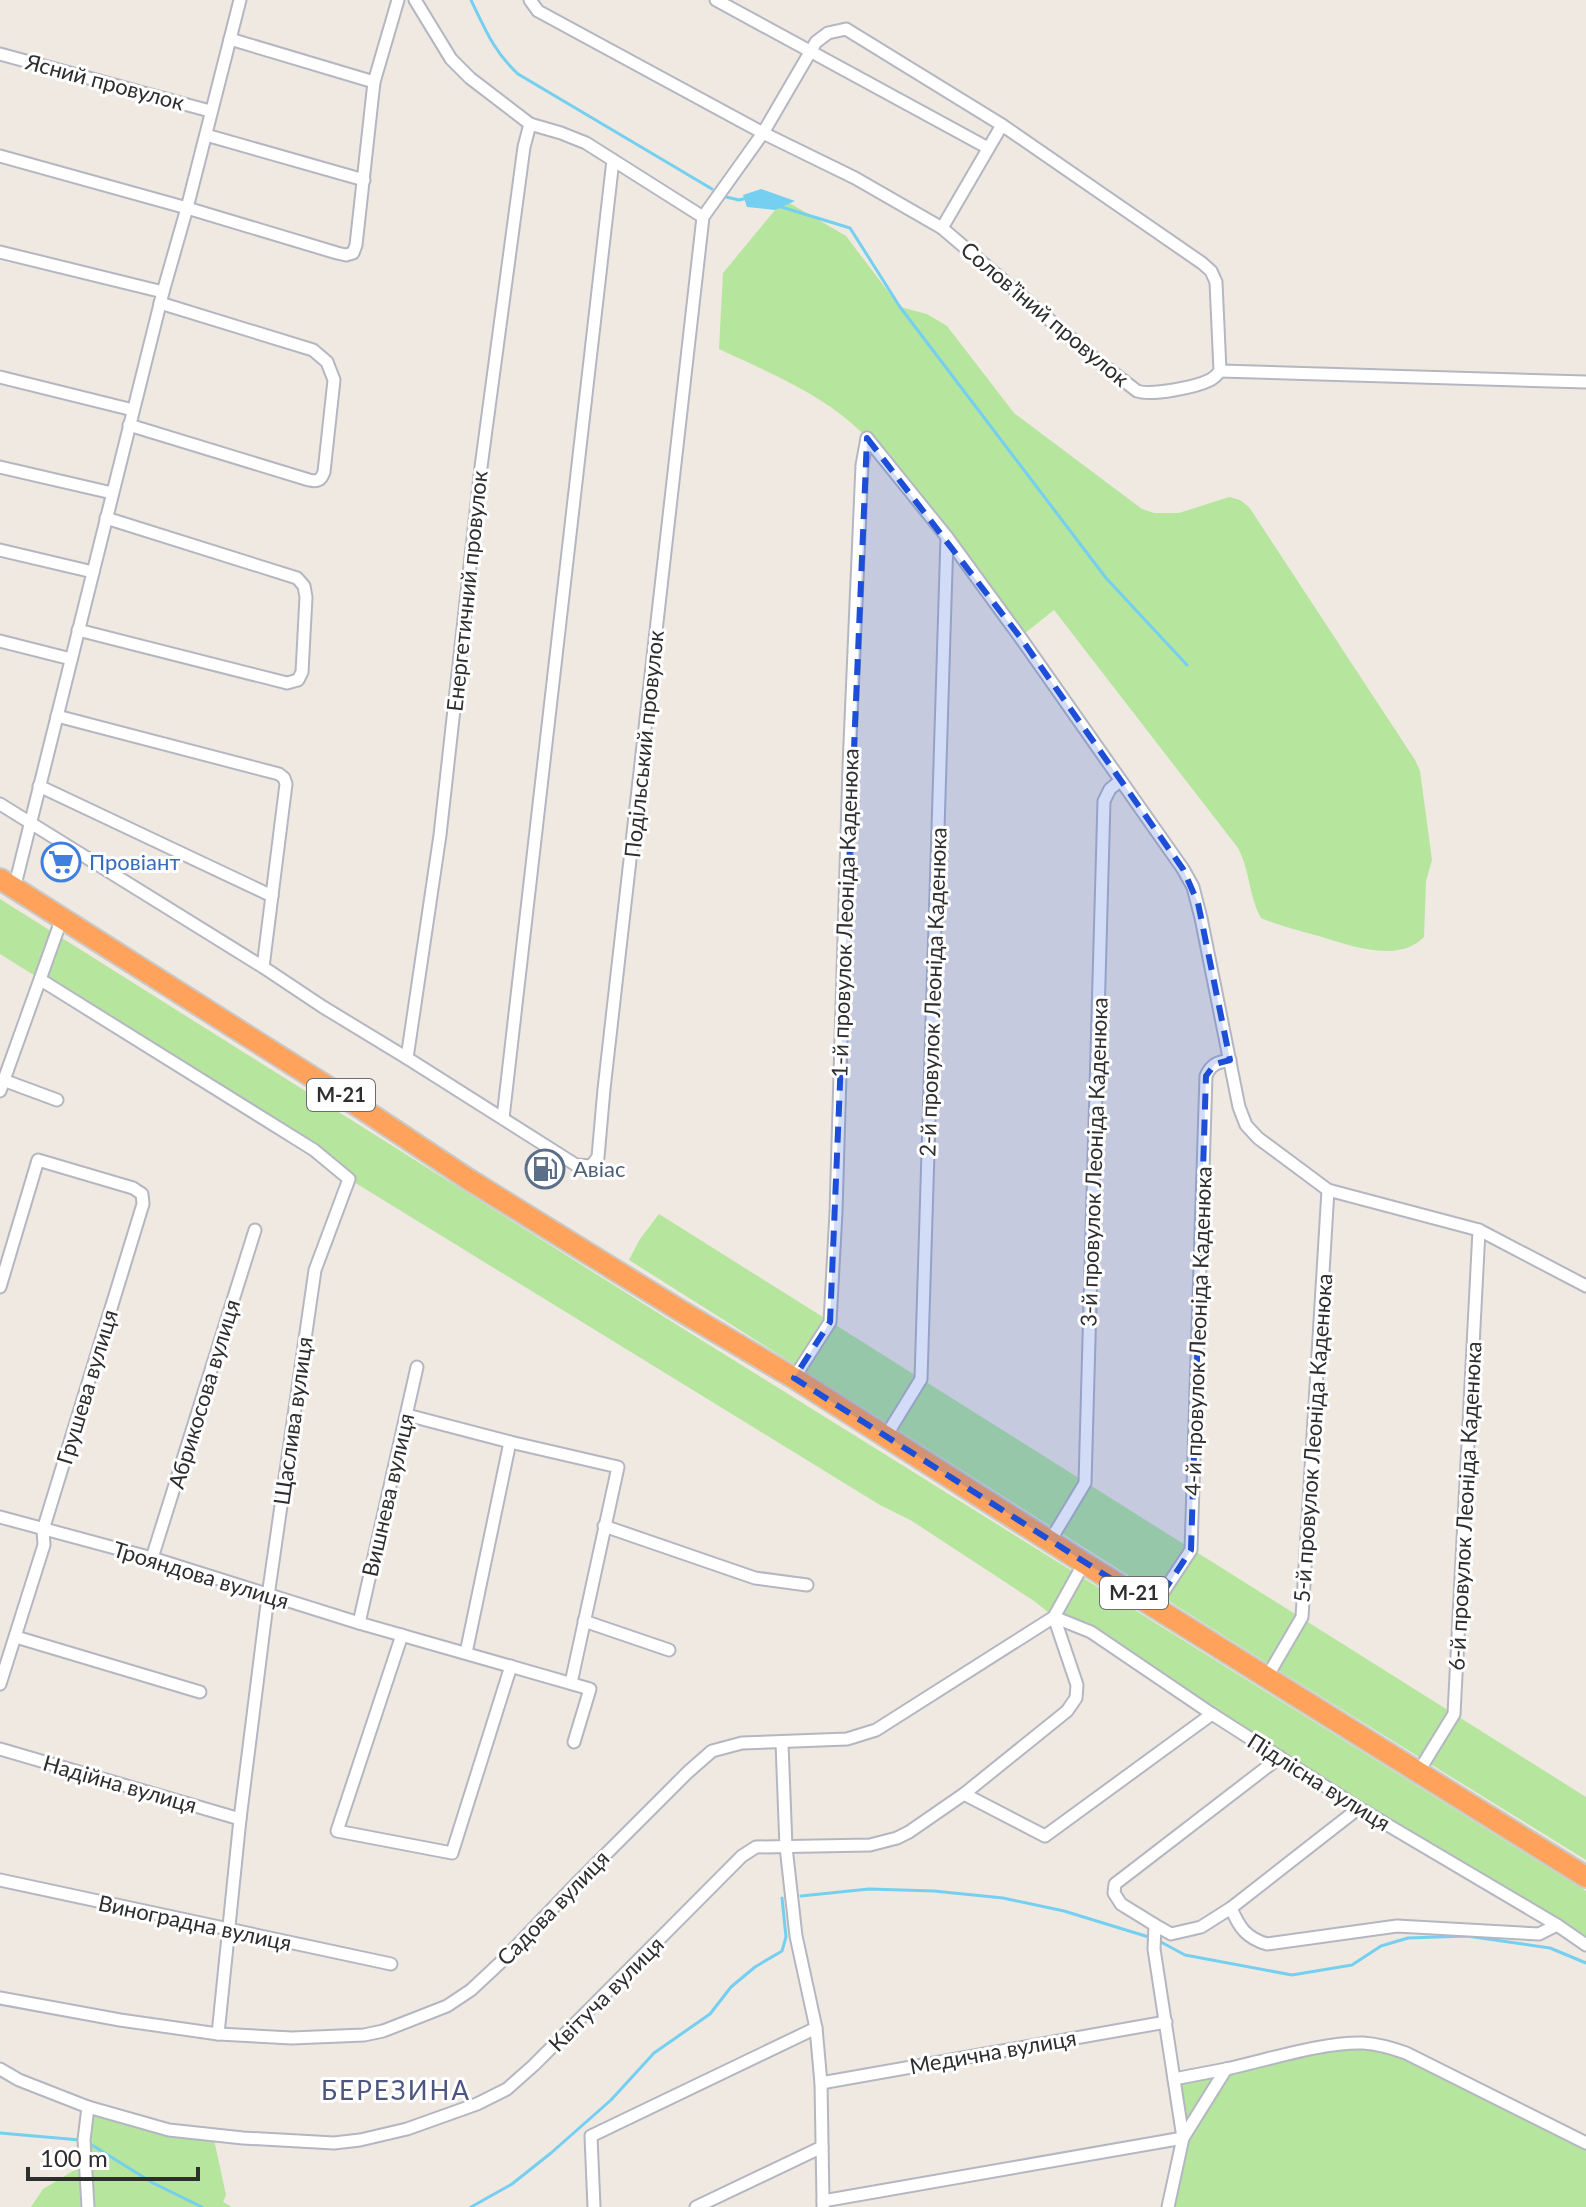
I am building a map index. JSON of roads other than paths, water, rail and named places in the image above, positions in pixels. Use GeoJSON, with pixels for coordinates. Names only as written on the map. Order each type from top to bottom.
{"type":"FeatureCollection","features":[{"type":"Feature","properties":{"kind":"highway","name":"М-21"},"geometry":{"type":"LineString","coordinates":[[7,884],[468,1179],[794,1378],[1586,1877]]}},
{"type":"Feature","properties":{"kind":"street"},"geometry":{"type":"LineString","coordinates":[[0,156],[346,255],[353,253],[374,82],[398,0]]}},
{"type":"Feature","properties":{"kind":"street"},"geometry":{"type":"LineString","coordinates":[[415,0],[451,59],[470,78],[530,124],[574,137],[703,217],[763,133],[816,42],[828,33],[846,29],[1002,125],[1211,271],[1216,282],[1220,371],[1586,382]]}},
{"type":"Feature","properties":{"kind":"street","name":"Соловʼїний провулок"},"geometry":{"type":"LineString","coordinates":[[530,0],[538,11],[763,133],[855,178],[942,228],[1137,391],[1159,393],[1209,381],[1220,371]]}},
{"type":"Feature","properties":{"kind":"street"},"geometry":{"type":"LineString","coordinates":[[716,0],[988,148]]}},
{"type":"Feature","properties":{"kind":"street"},"geometry":{"type":"LineString","coordinates":[[7,884],[30,822],[161,298],[206,135],[230,39],[236,1]]}},
{"type":"Feature","properties":{"kind":"street"},"geometry":{"type":"LineString","coordinates":[[230,39],[374,82]]}},
{"type":"Feature","properties":{"kind":"street","name":"Ясний провулок"},"geometry":{"type":"LineString","coordinates":[[0,54],[210,111]]}},
{"type":"Feature","properties":{"kind":"street","name":"Енергетичний провулок"},"geometry":{"type":"LineString","coordinates":[[407,1058],[445,795],[485,436],[524,147],[530,124]]}},
{"type":"Feature","properties":{"kind":"street","name":"Соловʼїний провулок"},"geometry":{"type":"LineString","coordinates":[[942,228],[1002,125]]}},
{"type":"Feature","properties":{"kind":"street"},"geometry":{"type":"LineString","coordinates":[[206,135],[364,180]]}},
{"type":"Feature","properties":{"kind":"street"},"geometry":{"type":"LineString","coordinates":[[503,1118],[613,160]]}},
{"type":"Feature","properties":{"kind":"street","name":"Подільський провулок"},"geometry":{"type":"LineString","coordinates":[[0,804],[576,1165],[591,1166],[598,1157],[703,217]]}},
{"type":"Feature","properties":{"kind":"street"},"geometry":{"type":"LineString","coordinates":[[0,252],[161,298],[313,350],[327,362],[334,380],[324,472],[322,479],[317,481],[129,425]]}},
{"type":"Feature","properties":{"kind":"street"},"geometry":{"type":"LineString","coordinates":[[0,377],[133,410]]}},
{"type":"Feature","properties":{"kind":"street","name":"1-й провулок Леоніда Каденюка"},"geometry":{"type":"LineString","coordinates":[[794,1378],[830,1322],[838,1173],[850,735],[862,465],[867,438],[947,537]]}},
{"type":"Feature","properties":{"kind":"street"},"geometry":{"type":"LineString","coordinates":[[0,467],[112,493]]}},
{"type":"Feature","properties":{"kind":"street"},"geometry":{"type":"LineString","coordinates":[[78,630],[287,683],[298,680],[302,672],[306,597],[304,586],[297,578],[106,518]]}},
{"type":"Feature","properties":{"kind":"street"},"geometry":{"type":"LineString","coordinates":[[947,537],[1193,887],[1239,1107],[1252,1132],[1328,1190],[1479,1230],[1586,1286]]}},
{"type":"Feature","properties":{"kind":"street","name":"2-й провулок Леоніда Каденюка"},"geometry":{"type":"LineString","coordinates":[[886,1436],[921,1379],[947,537]]}},
{"type":"Feature","properties":{"kind":"street"},"geometry":{"type":"LineString","coordinates":[[0,550],[93,572]]}},
{"type":"Feature","properties":{"kind":"street"},"geometry":{"type":"LineString","coordinates":[[0,641],[71,659]]}},
{"type":"Feature","properties":{"kind":"street"},"geometry":{"type":"LineString","coordinates":[[57,716],[282,776],[286,784],[263,967]]}},
{"type":"Feature","properties":{"kind":"street","name":"3-й провулок Леоніда Каденюка"},"geometry":{"type":"LineString","coordinates":[[1050,1541],[1085,1483],[1104,801],[1110,789],[1120,781]]}},
{"type":"Feature","properties":{"kind":"street"},"geometry":{"type":"LineString","coordinates":[[39,786],[272,896]]}},
{"type":"Feature","properties":{"kind":"street"},"geometry":{"type":"LineString","coordinates":[[57,1100],[2,1086],[62,918]]}},
{"type":"Feature","properties":{"kind":"street","name":"Щаслива вулиця"},"geometry":{"type":"LineString","coordinates":[[41,980],[314,1150],[349,1179],[315,1270],[268,1596],[240,1819],[218,2034]]}},
{"type":"Feature","properties":{"kind":"street","name":"4-й провулок Леоніда Каденюка"},"geometry":{"type":"LineString","coordinates":[[1154,1606],[1191,1550],[1206,1076],[1215,1064],[1230,1060]]}},
{"type":"Feature","properties":{"kind":"street","name":"Грушева вулиця"},"geometry":{"type":"LineString","coordinates":[[0,1287],[38,1160],[133,1188],[142,1194],[143,1204],[43,1530],[44,1545],[0,1684]]}},
{"type":"Feature","properties":{"kind":"street","name":"5-й провулок Леоніда Каденюка"},"geometry":{"type":"LineString","coordinates":[[1267,1677],[1302,1617],[1328,1190]]}},
{"type":"Feature","properties":{"kind":"street","name":"Абрикосова вулиця"},"geometry":{"type":"LineString","coordinates":[[152,1558],[255,1230]]}},
{"type":"Feature","properties":{"kind":"street","name":"6-й провулок Леоніда Каденюка"},"geometry":{"type":"LineString","coordinates":[[1419,1771],[1454,1714],[1479,1230]]}},
{"type":"Feature","properties":{"kind":"street","name":"Вишнева вулиця"},"geometry":{"type":"LineString","coordinates":[[359,1623],[417,1367]]}},
{"type":"Feature","properties":{"kind":"street"},"geometry":{"type":"LineString","coordinates":[[407,1415],[618,1467],[571,1683],[590,1689],[574,1742]]}},
{"type":"Feature","properties":{"kind":"street"},"geometry":{"type":"LineString","coordinates":[[466,1653],[510,1442]]}},
{"type":"Feature","properties":{"kind":"street","name":"Трояндова вулиця"},"geometry":{"type":"LineString","coordinates":[[0,1517],[152,1558],[268,1596],[571,1683]]}},
{"type":"Feature","properties":{"kind":"street"},"geometry":{"type":"LineString","coordinates":[[604,1526],[755,1578],[807,1585]]}},
{"type":"Feature","properties":{"kind":"street"},"geometry":{"type":"LineString","coordinates":[[1054,1617],[1084,1563]]}},
{"type":"Feature","properties":{"kind":"street","name":"Підлісна вулиця"},"geometry":{"type":"LineString","coordinates":[[1054,1617],[1091,1632],[1359,1808],[1586,1945]]}},
{"type":"Feature","properties":{"kind":"street","name":"Садова вулиця"},"geometry":{"type":"LineString","coordinates":[[3,1999],[218,2034],[292,2038],[364,2035],[393,2027],[447,2006],[471,1990],[712,1751],[742,1743],[847,1739],[876,1730],[1054,1617]]}},
{"type":"Feature","properties":{"kind":"street","name":"Квітуча вулиця"},"geometry":{"type":"LineString","coordinates":[[0,2069],[19,2080],[88,2107],[169,2130],[305,2142],[360,2140],[407,2129],[492,2097],[520,2078],[742,1856],[756,1847],[884,1843],[909,1832],[964,1794],[1067,1711],[1076,1698],[1077,1685],[1054,1617]]}},
{"type":"Feature","properties":{"kind":"street"},"geometry":{"type":"LineString","coordinates":[[584,1621],[669,1650]]}},
{"type":"Feature","properties":{"kind":"street"},"geometry":{"type":"LineString","coordinates":[[402,1635],[337,1831],[452,1853],[511,1666]]}},
{"type":"Feature","properties":{"kind":"street"},"geometry":{"type":"LineString","coordinates":[[16,1637],[200,1692]]}},
{"type":"Feature","properties":{"kind":"street"},"geometry":{"type":"LineString","coordinates":[[964,1794],[1045,1836],[1212,1714]]}},
{"type":"Feature","properties":{"kind":"street"},"geometry":{"type":"LineString","coordinates":[[782,1743],[786,1847],[796,1936],[816,2028],[821,2083],[823,2204],[1183,2138]]}},
{"type":"Feature","properties":{"kind":"street","name":"Надійна вулиця"},"geometry":{"type":"LineString","coordinates":[[0,1749],[240,1819]]}},
{"type":"Feature","properties":{"kind":"street"},"geometry":{"type":"LineString","coordinates":[[1280,1757],[1115,1884],[1114,1893],[1121,1904],[1171,1934],[1201,1927],[1231,1908],[1359,1808]]}},
{"type":"Feature","properties":{"kind":"street","name":"Виноградна вулиця"},"geometry":{"type":"LineString","coordinates":[[0,1880],[391,1964]]}},
{"type":"Feature","properties":{"kind":"street"},"geometry":{"type":"LineString","coordinates":[[1231,1908],[1239,1927],[1267,1944],[1397,1926],[1539,1934],[1557,1925]]}},
{"type":"Feature","properties":{"kind":"street"},"geometry":{"type":"LineString","coordinates":[[1155,1925],[1154,1949],[1183,2138]]}},
{"type":"Feature","properties":{"kind":"street"},"geometry":{"type":"LineString","coordinates":[[0,2012],[3,1999]]}},
{"type":"Feature","properties":{"kind":"street","name":"Медична вулиця"},"geometry":{"type":"LineString","coordinates":[[821,2083],[1166,2022]]}},
{"type":"Feature","properties":{"kind":"street"},"geometry":{"type":"LineString","coordinates":[[594,2207],[591,2136],[816,2028]]}},
{"type":"Feature","properties":{"kind":"street"},"geometry":{"type":"LineString","coordinates":[[1174,2079],[1338,2045],[1363,2043],[1384,2046],[1406,2053],[1586,2143]]}},
{"type":"Feature","properties":{"kind":"street"},"geometry":{"type":"LineString","coordinates":[[1168,2207],[1183,2138],[1226,2069]]}},
{"type":"Feature","properties":{"kind":"street"},"geometry":{"type":"LineString","coordinates":[[88,2107],[84,2140],[88,2207]]}},
{"type":"Feature","properties":{"kind":"street"},"geometry":{"type":"LineString","coordinates":[[696,2207],[822,2147]]}},
{"type":"Feature","properties":{"kind":"water"},"geometry":{"type":"Polygon","coordinates":[[[761,189],[795,201],[775,210],[747,207],[743,195],[761,189]]]}},
{"type":"Feature","properties":{"kind":"waterway"},"geometry":{"type":"LineString","coordinates":[[471,0],[496,49],[518,74],[712,189]]}},
{"type":"Feature","properties":{"kind":"waterway"},"geometry":{"type":"LineString","coordinates":[[726,197],[747,198]]}},
{"type":"Feature","properties":{"kind":"waterway"},"geometry":{"type":"LineString","coordinates":[[778,206],[850,228],[900,307],[1106,578],[1187,665]]}},
{"type":"Feature","properties":{"kind":"waterway"},"geometry":{"type":"LineString","coordinates":[[801,1896],[869,1889],[1003,1898],[1064,1911],[1152,1938]]}},
{"type":"Feature","properties":{"kind":"waterway"},"geometry":{"type":"LineString","coordinates":[[471,2207],[512,2184],[551,2153],[611,2100],[654,2053],[710,2014],[731,1987],[755,1967],[782,1951],[786,1937],[782,1898]]}},
{"type":"Feature","properties":{"kind":"waterway"},"geometry":{"type":"LineString","coordinates":[[1159,1941],[1185,1955],[1292,1975],[1352,1965],[1381,1946],[1408,1938],[1467,1936],[1550,1948],[1586,1963]]}},
{"type":"Feature","properties":{"kind":"waterway"},"geometry":{"type":"LineString","coordinates":[[0,2133],[80,2140]]}},
{"type":"Feature","properties":{"kind":"waterway"},"geometry":{"type":"LineString","coordinates":[[87,2142],[153,2183],[202,2207]]}},
{"type":"Feature","properties":{"kind":"place","name":"Провіант"},"geometry":{"type":"Point","coordinates":[61,862]}},
{"type":"Feature","properties":{"kind":"place","name":"Авіас"},"geometry":{"type":"Point","coordinates":[545,1169]}},
{"type":"Feature","properties":{"kind":"district","name":"БЕРЕЗИНА"},"geometry":{"type":"Point","coordinates":[396,2091]}}]}
